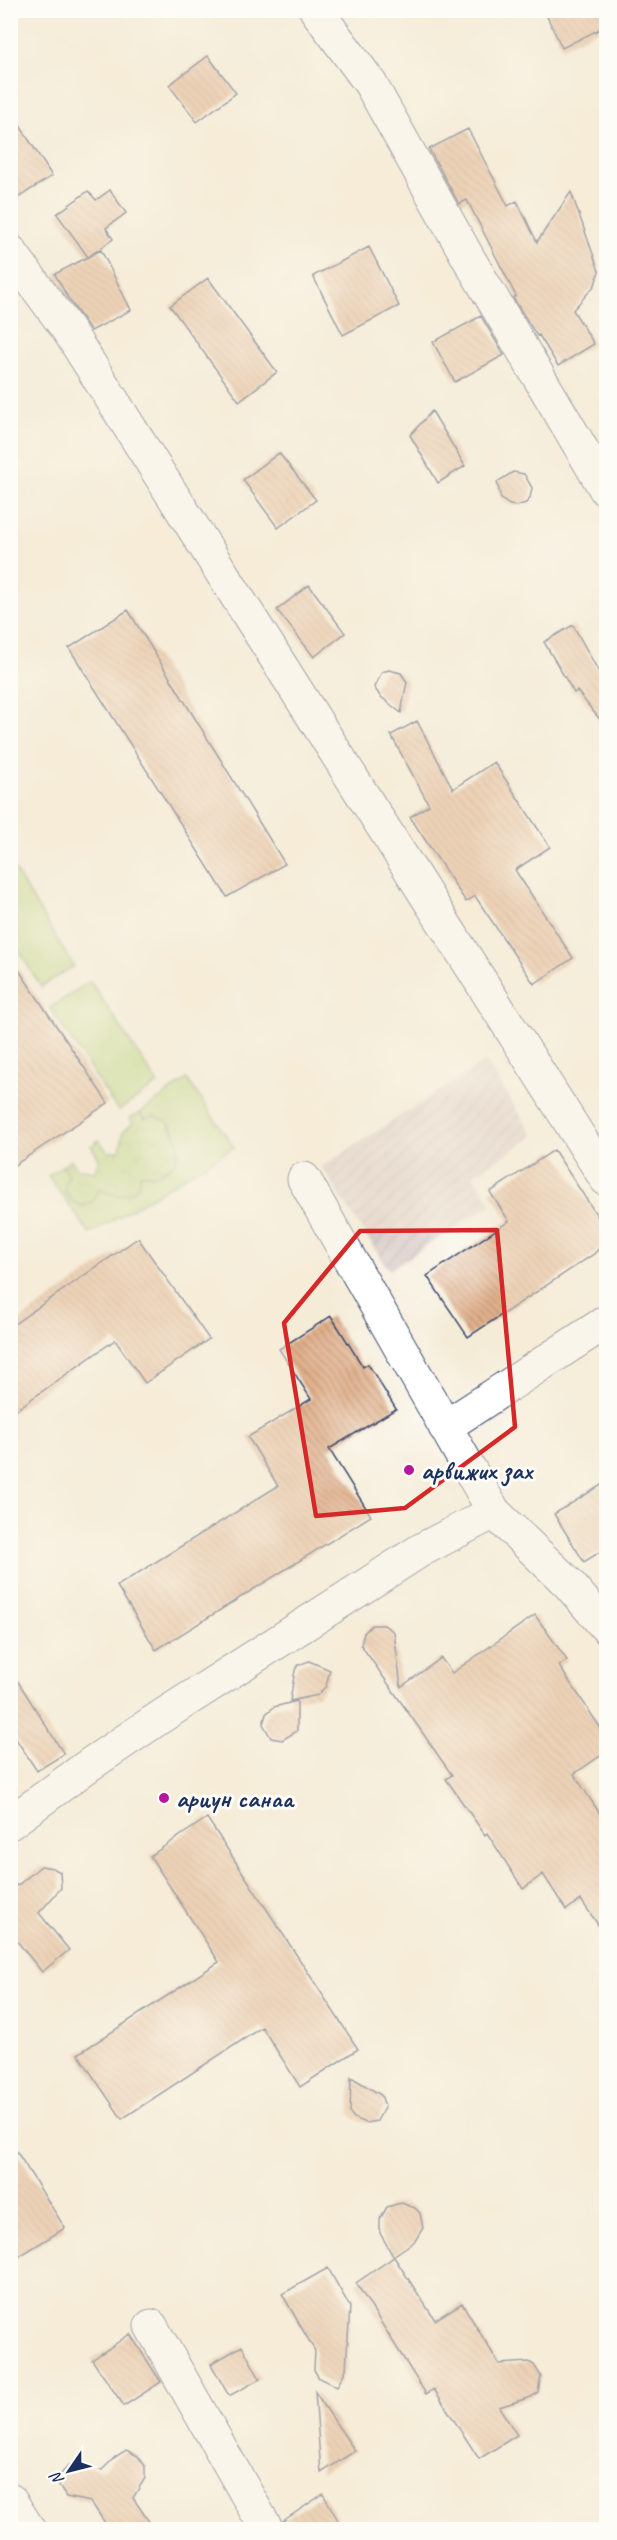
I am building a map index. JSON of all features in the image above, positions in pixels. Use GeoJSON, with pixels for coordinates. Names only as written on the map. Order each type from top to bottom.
{"type":"FeatureCollection","features":[{"type":"Feature","properties":{"kind":"street"},"geometry":{"type":"LineString","coordinates":[[316,10],[370,83],[470,261],[606,490]]}},
{"type":"Feature","properties":{"kind":"street"},"geometry":{"type":"LineString","coordinates":[[10,251],[81,350],[606,1179]]}},
{"type":"Feature","properties":{"kind":"street"},"geometry":{"type":"LineString","coordinates":[[304,1179],[494,1512],[568,1583],[606,1627]]}},
{"type":"Feature","properties":{"kind":"street"},"geometry":{"type":"LineString","coordinates":[[445,1427],[606,1322]]}},
{"type":"Feature","properties":{"kind":"street"},"geometry":{"type":"LineString","coordinates":[[12,1817],[162,1716],[421,1550],[494,1512]]}},
{"type":"Feature","properties":{"kind":"street"},"geometry":{"type":"LineString","coordinates":[[151,2326],[267,2529]]}},
{"type":"Feature","properties":{"kind":"street"},"geometry":{"type":"LineString","coordinates":[[10,2500],[29,2529]]}},
{"type":"Feature","properties":{"kind":"highlighted area"},"geometry":{"type":"Polygon","coordinates":[[[497,1230],[515,1427],[405,1508],[316,1516],[284,1323],[360,1231],[497,1230]]]}},
{"type":"Feature","properties":{"kind":"shaded area"},"geometry":{"type":"Polygon","coordinates":[[[486,1061],[534,1136],[473,1175],[492,1204],[389,1270],[321,1167],[486,1061]]]}},
{"type":"Feature","properties":{"kind":"green space"},"geometry":{"type":"Polygon","coordinates":[[[11,864],[74,966],[41,987],[11,938],[11,864]]]}},
{"type":"Feature","properties":{"kind":"green space"},"geometry":{"type":"Polygon","coordinates":[[[90,981],[158,1084],[118,1111],[50,1008],[90,981]]]}},
{"type":"Feature","properties":{"kind":"green space"},"geometry":{"type":"Polygon","coordinates":[[[187,1079],[234,1147],[90,1234],[48,1176],[62,1166],[69,1176],[65,1188],[71,1201],[101,1188],[105,1192],[133,1191],[139,1184],[140,1174],[157,1174],[167,1169],[173,1164],[178,1152],[174,1131],[170,1124],[144,1119],[140,1113],[187,1079]]]}},
{"type":"Feature","properties":{"kind":"green space"},"geometry":{"type":"Polygon","coordinates":[[[140,1113],[144,1119],[154,1116],[167,1121],[179,1142],[174,1164],[157,1174],[140,1174],[136,1187],[126,1194],[112,1194],[100,1188],[94,1199],[83,1206],[69,1198],[65,1186],[69,1176],[62,1166],[71,1160],[78,1169],[94,1172],[99,1158],[91,1146],[99,1140],[108,1152],[120,1150],[123,1132],[133,1123],[130,1118],[140,1113]]]}},
{"type":"Feature","properties":{"kind":"building"},"geometry":{"type":"Polygon","coordinates":[[[544,10],[606,10],[606,26],[562,48],[544,10]]]}},
{"type":"Feature","properties":{"kind":"building"},"geometry":{"type":"Polygon","coordinates":[[[208,56],[236,93],[197,122],[169,85],[208,56]]]}},
{"type":"Feature","properties":{"kind":"building"},"geometry":{"type":"Polygon","coordinates":[[[10,110],[52,176],[10,203],[10,110]]]}},
{"type":"Feature","properties":{"kind":"building"},"geometry":{"type":"Polygon","coordinates":[[[468,129],[508,206],[517,201],[537,242],[571,192],[599,271],[595,285],[573,310],[594,344],[558,366],[513,298],[516,296],[467,200],[459,204],[429,149],[468,129]]]}},
{"type":"Feature","properties":{"kind":"building"},"geometry":{"type":"Polygon","coordinates":[[[110,190],[126,213],[106,228],[113,239],[88,257],[57,214],[88,191],[96,200],[110,190]]]}},
{"type":"Feature","properties":{"kind":"building"},"geometry":{"type":"Polygon","coordinates":[[[369,247],[399,306],[343,335],[313,276],[369,247]]]}},
{"type":"Feature","properties":{"kind":"building"},"geometry":{"type":"Polygon","coordinates":[[[101,250],[131,310],[91,331],[68,298],[55,274],[101,250]]]}},
{"type":"Feature","properties":{"kind":"building"},"geometry":{"type":"Polygon","coordinates":[[[208,278],[277,372],[239,401],[170,306],[208,278]]]}},
{"type":"Feature","properties":{"kind":"building"},"geometry":{"type":"Polygon","coordinates":[[[481,316],[504,355],[455,382],[433,342],[481,316]]]}},
{"type":"Feature","properties":{"kind":"building"},"geometry":{"type":"Polygon","coordinates":[[[432,411],[465,466],[438,483],[410,435],[432,411]]]}},
{"type":"Feature","properties":{"kind":"building"},"geometry":{"type":"Polygon","coordinates":[[[279,453],[316,500],[278,528],[243,480],[279,453]]]}},
{"type":"Feature","properties":{"kind":"building"},"geometry":{"type":"Polygon","coordinates":[[[513,472],[524,474],[532,488],[530,498],[526,503],[516,506],[501,499],[497,482],[513,472]]]}},
{"type":"Feature","properties":{"kind":"building"},"geometry":{"type":"Polygon","coordinates":[[[309,585],[345,633],[314,657],[277,610],[309,585]]]}},
{"type":"Feature","properties":{"kind":"building"},"geometry":{"type":"Polygon","coordinates":[[[128,610],[285,864],[227,897],[69,648],[128,610]]]}},
{"type":"Feature","properties":{"kind":"building"},"geometry":{"type":"Polygon","coordinates":[[[573,625],[606,685],[606,727],[577,691],[574,693],[544,642],[573,625]]]}},
{"type":"Feature","properties":{"kind":"building"},"geometry":{"type":"Polygon","coordinates":[[[389,670],[401,673],[407,682],[401,713],[380,696],[374,687],[382,672],[389,670]]]}},
{"type":"Feature","properties":{"kind":"building"},"geometry":{"type":"Polygon","coordinates":[[[417,721],[453,789],[494,762],[550,847],[515,870],[573,958],[534,984],[475,896],[466,902],[410,817],[429,805],[391,735],[417,721]]]}},
{"type":"Feature","properties":{"kind":"building"},"geometry":{"type":"Polygon","coordinates":[[[10,957],[108,1103],[10,1168],[10,957]]]}},
{"type":"Feature","properties":{"kind":"building"},"geometry":{"type":"Polygon","coordinates":[[[554,1150],[602,1223],[606,1240],[594,1254],[468,1337],[427,1276],[509,1221],[490,1192],[554,1150]]]}},
{"type":"Feature","properties":{"kind":"building"},"geometry":{"type":"Polygon","coordinates":[[[138,1238],[209,1339],[145,1383],[115,1340],[10,1414],[10,1327],[138,1238]]]}},
{"type":"Feature","properties":{"kind":"building"},"geometry":{"type":"Polygon","coordinates":[[[331,1316],[363,1367],[368,1364],[396,1409],[329,1449],[371,1516],[156,1650],[117,1586],[278,1486],[248,1437],[311,1399],[279,1349],[331,1316]]]}},
{"type":"Feature","properties":{"kind":"building"},"geometry":{"type":"Polygon","coordinates":[[[606,1482],[606,1548],[584,1562],[554,1514],[606,1482]]]}},
{"type":"Feature","properties":{"kind":"building"},"geometry":{"type":"Polygon","coordinates":[[[535,1615],[567,1660],[559,1666],[606,1736],[606,1752],[574,1774],[606,1823],[606,1936],[581,1900],[566,1910],[543,1874],[523,1889],[487,1833],[485,1835],[446,1779],[452,1775],[361,1645],[364,1633],[372,1625],[384,1625],[394,1632],[401,1687],[441,1658],[452,1673],[535,1615]]]}},
{"type":"Feature","properties":{"kind":"building"},"geometry":{"type":"Polygon","coordinates":[[[309,1661],[330,1670],[326,1686],[318,1695],[290,1701],[295,1670],[298,1665],[309,1661]]]}},
{"type":"Feature","properties":{"kind":"building"},"geometry":{"type":"Polygon","coordinates":[[[10,1669],[64,1754],[37,1771],[10,1730],[10,1669]]]}},
{"type":"Feature","properties":{"kind":"building"},"geometry":{"type":"Polygon","coordinates":[[[297,1701],[297,1731],[282,1740],[271,1738],[263,1724],[266,1714],[274,1707],[297,1701]]]}},
{"type":"Feature","properties":{"kind":"building"},"geometry":{"type":"Polygon","coordinates":[[[207,1818],[358,2049],[300,2087],[262,2027],[122,2119],[78,2054],[219,1962],[150,1856],[207,1818]]]}},
{"type":"Feature","properties":{"kind":"building"},"geometry":{"type":"Polygon","coordinates":[[[41,1866],[60,1872],[61,1888],[39,1913],[69,1950],[42,1972],[16,1940],[10,1947],[10,1879],[17,1886],[41,1866]]]}},
{"type":"Feature","properties":{"kind":"building"},"geometry":{"type":"Polygon","coordinates":[[[351,2077],[381,2095],[385,2106],[377,2121],[365,2123],[354,2118],[350,2113],[351,2077]]]}},
{"type":"Feature","properties":{"kind":"building"},"geometry":{"type":"Polygon","coordinates":[[[10,2141],[65,2228],[10,2262],[10,2141]]]}},
{"type":"Feature","properties":{"kind":"building"},"geometry":{"type":"Polygon","coordinates":[[[401,2203],[415,2208],[420,2213],[423,2228],[415,2241],[393,2256],[380,2233],[380,2219],[387,2207],[401,2203]]]}},
{"type":"Feature","properties":{"kind":"building"},"geometry":{"type":"Polygon","coordinates":[[[394,2257],[435,2320],[462,2303],[499,2364],[529,2362],[534,2365],[541,2376],[538,2392],[531,2397],[499,2407],[517,2435],[479,2459],[434,2389],[426,2394],[356,2283],[394,2257]]]}},
{"type":"Feature","properties":{"kind":"building"},"geometry":{"type":"Polygon","coordinates":[[[328,2268],[350,2307],[346,2369],[337,2387],[319,2378],[314,2370],[315,2351],[282,2294],[328,2268]]]}},
{"type":"Feature","properties":{"kind":"building"},"geometry":{"type":"Polygon","coordinates":[[[130,2334],[161,2382],[124,2406],[92,2360],[130,2334]]]}},
{"type":"Feature","properties":{"kind":"building"},"geometry":{"type":"Polygon","coordinates":[[[242,2346],[260,2379],[229,2396],[211,2364],[242,2346]]]}},
{"type":"Feature","properties":{"kind":"building"},"geometry":{"type":"Polygon","coordinates":[[[315,2392],[355,2451],[321,2473],[315,2392]]]}},
{"type":"Feature","properties":{"kind":"building"},"geometry":{"type":"Polygon","coordinates":[[[126,2450],[138,2456],[145,2466],[145,2478],[133,2498],[154,2529],[109,2529],[91,2502],[66,2497],[59,2486],[61,2474],[69,2465],[80,2464],[102,2470],[126,2450]]]}},
{"type":"Feature","properties":{"kind":"building"},"geometry":{"type":"Polygon","coordinates":[[[323,2494],[343,2529],[286,2529],[283,2521],[323,2494]]]}},
{"type":"Feature","properties":{"kind":"place","name":"арвижих зах"},"geometry":{"type":"Point","coordinates":[409,1470]}},
{"type":"Feature","properties":{"kind":"place","name":"ариун санаа"},"geometry":{"type":"Point","coordinates":[164,1798]}}]}
